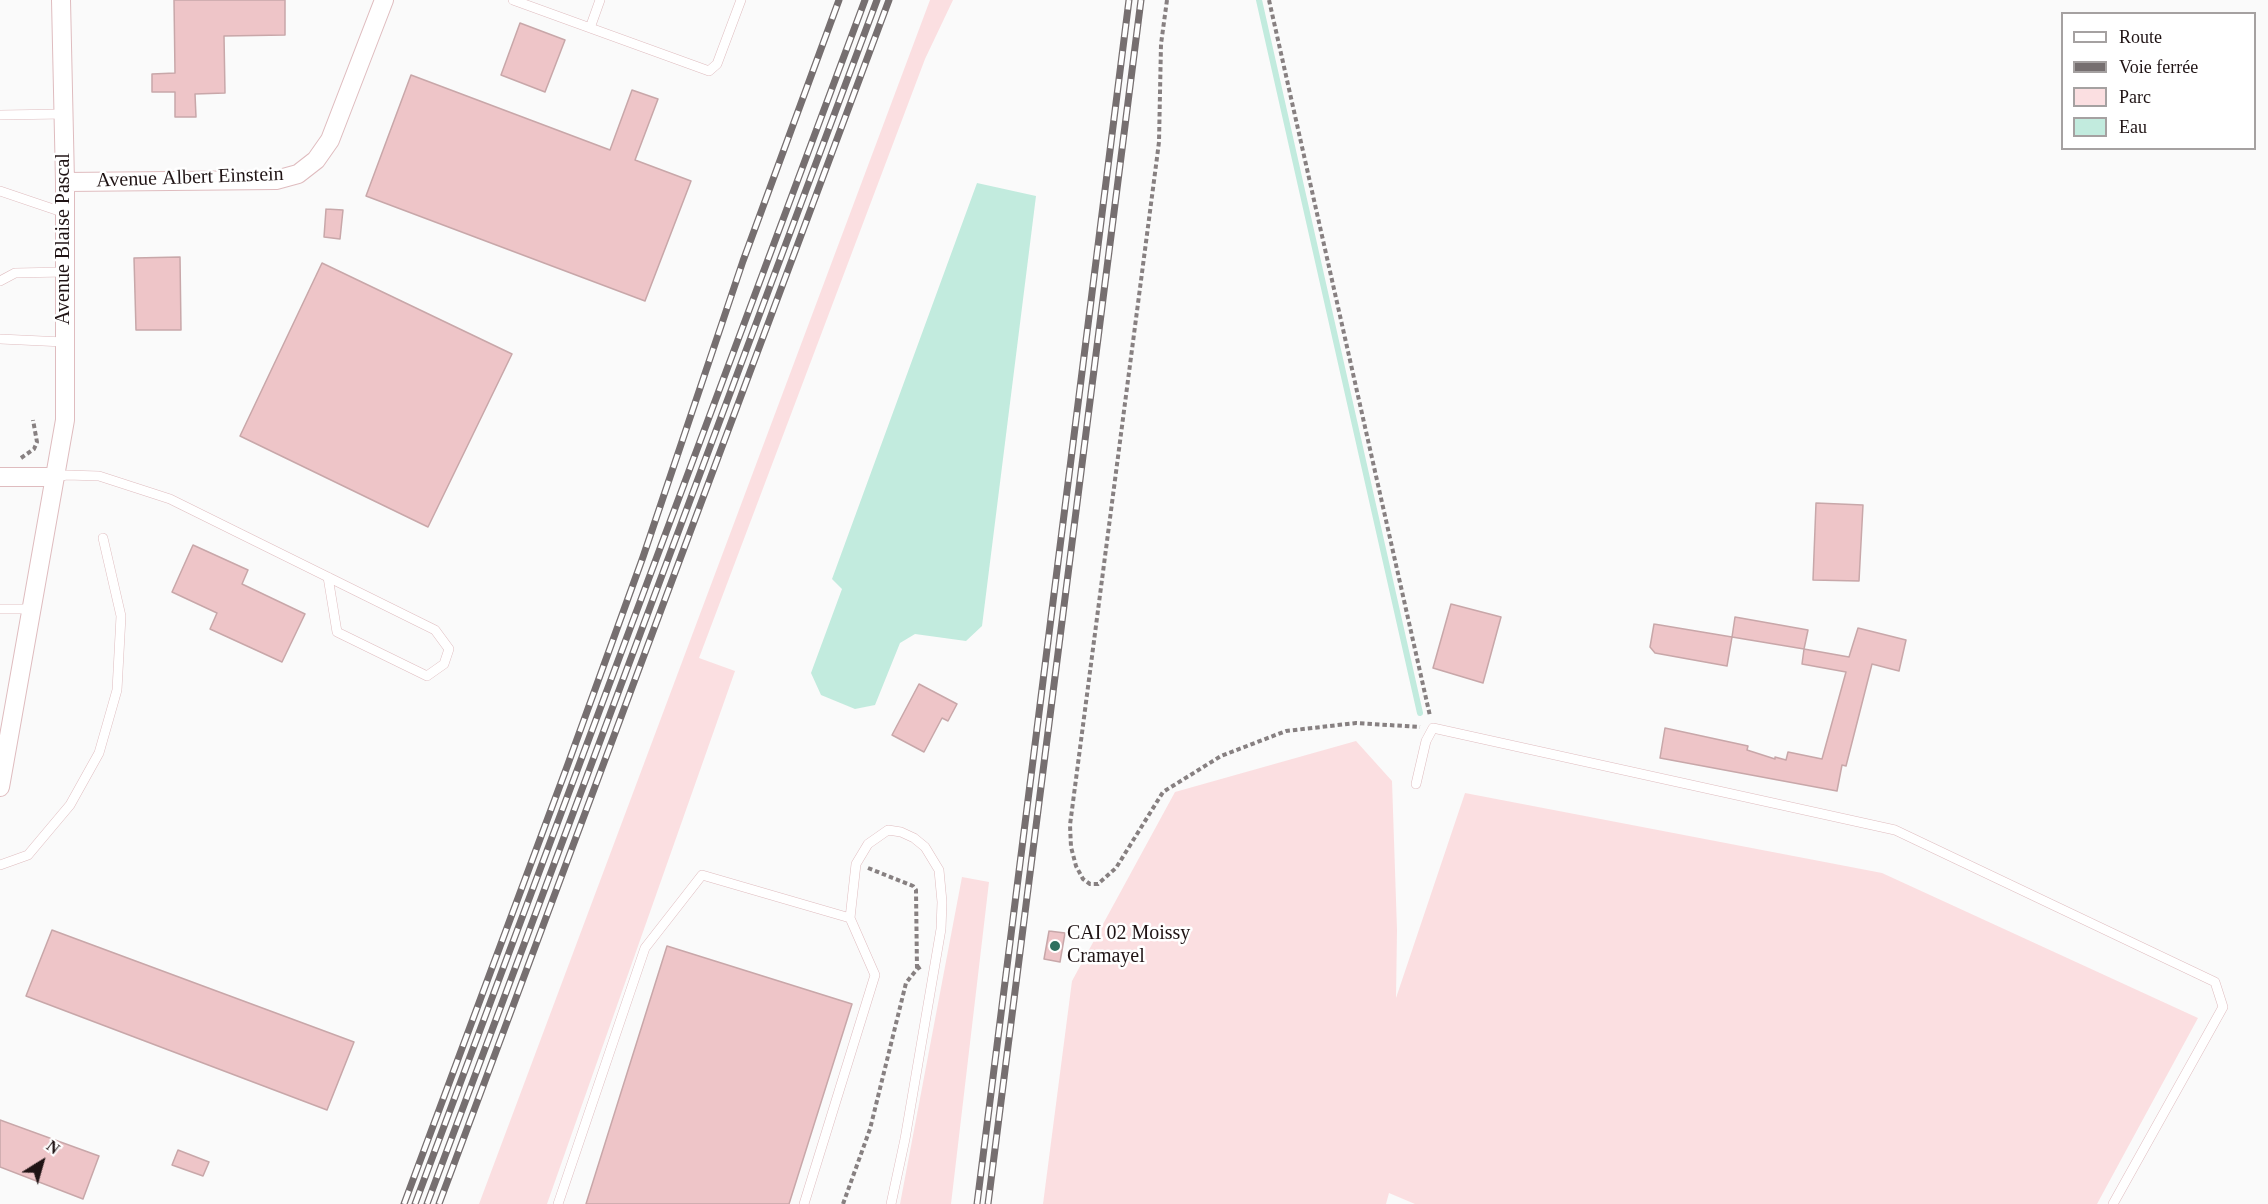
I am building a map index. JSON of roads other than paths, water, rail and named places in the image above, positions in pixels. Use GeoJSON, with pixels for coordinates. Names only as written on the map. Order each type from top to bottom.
{"type":"FeatureCollection","features":[{"type":"Feature","properties":{"kind":"street","name":"Avenue Blaise Pascal"},"geometry":{"type":"LineString","coordinates":[[0,787],[5,731],[65,420],[65,182],[61,0]]}},
{"type":"Feature","properties":{"kind":"street","name":"Avenue Albert Einstein"},"geometry":{"type":"LineString","coordinates":[[65,182],[276,180],[298,174],[316,160],[330,140],[384,0]]}},
{"type":"Feature","properties":{"kind":"street"},"geometry":{"type":"LineString","coordinates":[[0,477],[55,477]]}},
{"type":"Feature","properties":{"kind":"lane"},"geometry":{"type":"LineString","coordinates":[[513,0],[709,71],[717,64],[741,0]]}},
{"type":"Feature","properties":{"kind":"lane"},"geometry":{"type":"LineString","coordinates":[[590,27],[600,0]]}},
{"type":"Feature","properties":{"kind":"lane"},"geometry":{"type":"LineString","coordinates":[[0,115],[63,114]]}},
{"type":"Feature","properties":{"kind":"lane"},"geometry":{"type":"LineString","coordinates":[[0,191],[65,213]]}},
{"type":"Feature","properties":{"kind":"lane"},"geometry":{"type":"LineString","coordinates":[[0,281],[15,273],[64,272]]}},
{"type":"Feature","properties":{"kind":"lane"},"geometry":{"type":"LineString","coordinates":[[0,339],[64,342]]}},
{"type":"Feature","properties":{"kind":"lane"},"geometry":{"type":"LineString","coordinates":[[55,477],[99,476],[170,499],[328,577],[435,630],[449,650],[444,664],[427,676],[337,632],[328,577]]}},
{"type":"Feature","properties":{"kind":"lane"},"geometry":{"type":"LineString","coordinates":[[0,865],[28,855],[69,804],[99,753],[117,690],[121,616],[103,538]]}},
{"type":"Feature","properties":{"kind":"lane"},"geometry":{"type":"LineString","coordinates":[[0,609],[30,609]]}},
{"type":"Feature","properties":{"kind":"lane"},"geometry":{"type":"LineString","coordinates":[[1416,784],[1426,741],[1433,728],[1895,830],[2215,982],[2223,1007],[2113,1204]]}},
{"type":"Feature","properties":{"kind":"lane"},"geometry":{"type":"LineString","coordinates":[[804,1204],[876,975],[850,918],[856,864],[868,844],[888,830],[901,832],[914,838],[925,847],[939,870],[942,902],[937,960],[891,1204]]}},
{"type":"Feature","properties":{"kind":"lane"},"geometry":{"type":"LineString","coordinates":[[558,1204],[645,948],[702,875],[850,918]]}},
{"type":"Feature","properties":{"kind":"water"},"geometry":{"type":"Polygon","coordinates":[[[977,183],[1036,196],[982,626],[966,641],[915,634],[900,643],[875,705],[855,709],[821,695],[811,673],[842,589],[832,579],[977,183]]]}},
{"type":"Feature","properties":{"kind":"waterway"},"geometry":{"type":"LineString","coordinates":[[1259,0],[1420,713]]}},
{"type":"Feature","properties":{"kind":"railway"},"geometry":{"type":"LineString","coordinates":[[404,1204],[643,557],[743,261],[839,0]]}},
{"type":"Feature","properties":{"kind":"railway"},"geometry":{"type":"LineString","coordinates":[[415,1204],[865,0]]}},
{"type":"Feature","properties":{"kind":"railway"},"geometry":{"type":"LineString","coordinates":[[427,1204],[877,0]]}},
{"type":"Feature","properties":{"kind":"railway"},"geometry":{"type":"LineString","coordinates":[[439,1204],[889,0]]}},
{"type":"Feature","properties":{"kind":"railway"},"geometry":{"type":"LineString","coordinates":[[977,1204],[1129,0]]}},
{"type":"Feature","properties":{"kind":"railway"},"geometry":{"type":"LineString","coordinates":[[988,1204],[1141,0]]}},
{"type":"Feature","properties":{"kind":"place","name":"CAI 02 Moissy Cramayel"},"geometry":{"type":"Point","coordinates":[1055,946]}}]}
